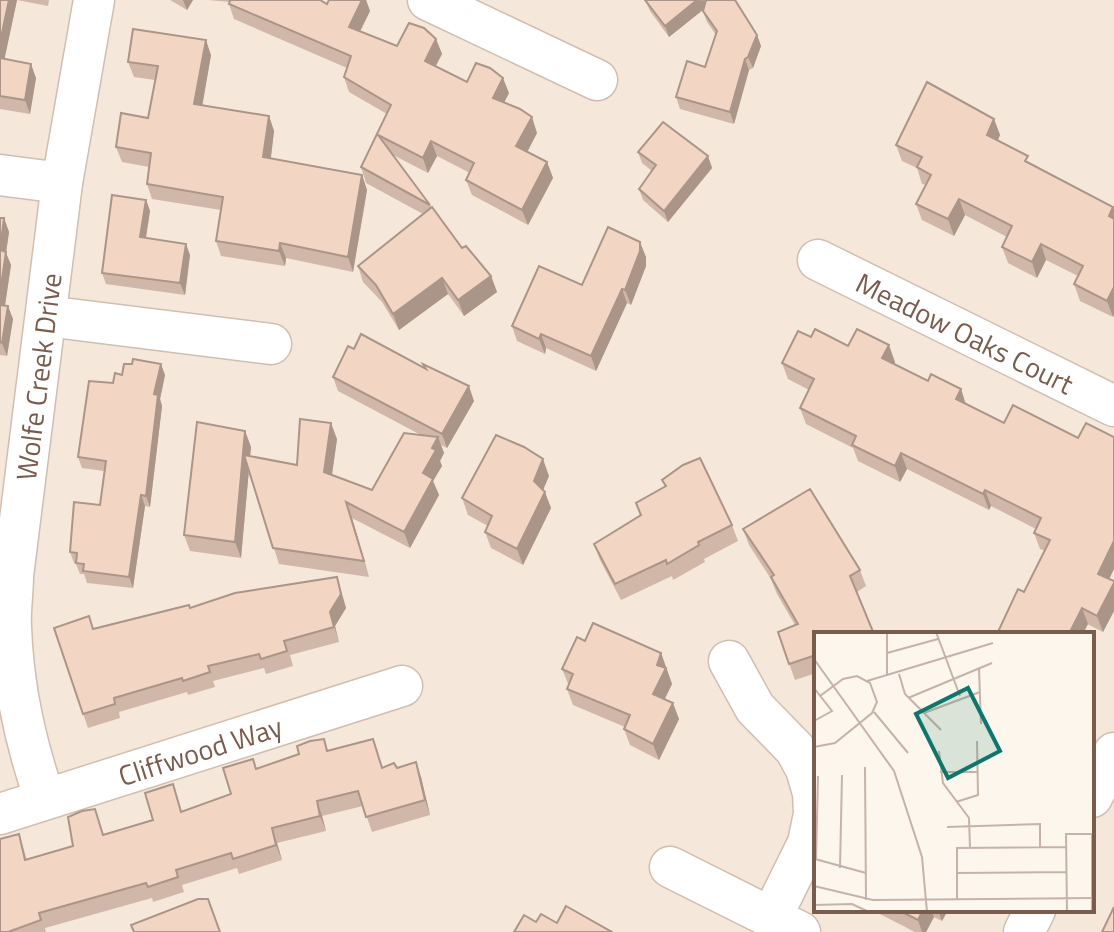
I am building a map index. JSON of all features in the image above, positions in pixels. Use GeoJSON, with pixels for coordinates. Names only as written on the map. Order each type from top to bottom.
{"type":"FeatureCollection","features":[{"type":"Feature","properties":{"kind":"street","name":"Wolfe Creek Drive"},"geometry":{"type":"LineString","coordinates":[[45,799],[19,699],[11,627],[13,576],[62,183],[94,0]]}},
{"type":"Feature","properties":{"kind":"street"},"geometry":{"type":"LineString","coordinates":[[428,0],[597,80]]}},
{"type":"Feature","properties":{"kind":"street"},"geometry":{"type":"LineString","coordinates":[[0,175],[62,183]]}},
{"type":"Feature","properties":{"kind":"street","name":"Meadow Oaks Court"},"geometry":{"type":"LineString","coordinates":[[818,260],[1114,406]]}},
{"type":"Feature","properties":{"kind":"street"},"geometry":{"type":"LineString","coordinates":[[46,316],[271,344]]}},
{"type":"Feature","properties":{"kind":"street"},"geometry":{"type":"LineString","coordinates":[[670,867],[786,925],[814,814],[813,793],[806,769],[795,749],[755,708],[729,661]]}},
{"type":"Feature","properties":{"kind":"street","name":"Cliffwood Way"},"geometry":{"type":"LineString","coordinates":[[0,814],[402,686]]}},
{"type":"Feature","properties":{"kind":"street"},"geometry":{"type":"LineString","coordinates":[[1094,793],[1114,753]]}},
{"type":"Feature","properties":{"kind":"street"},"geometry":{"type":"LineString","coordinates":[[1024,932],[1034,912]]}},
{"type":"Feature","properties":{"kind":"shaded area"},"geometry":{"type":"Polygon","coordinates":[[[0,0],[1114,0],[1114,932],[0,932],[0,0]]]}},
{"type":"Feature","properties":{"kind":"building"},"geometry":{"type":"Polygon","coordinates":[[[0,0],[9,0],[0,42],[0,0]]]}},
{"type":"Feature","properties":{"kind":"building"},"geometry":{"type":"Polygon","coordinates":[[[230,0],[320,0],[327,4],[329,0],[362,0],[349,27],[397,46],[409,23],[424,28],[436,39],[425,61],[467,82],[476,63],[490,68],[503,78],[493,98],[532,117],[516,146],[547,162],[522,210],[466,180],[474,163],[431,141],[423,158],[378,135],[430,205],[361,167],[391,105],[344,77],[351,56],[229,4],[230,0]]]}},
{"type":"Feature","properties":{"kind":"building"},"geometry":{"type":"Polygon","coordinates":[[[645,0],[697,0],[665,26],[645,0]]]}},
{"type":"Feature","properties":{"kind":"building"},"geometry":{"type":"Polygon","coordinates":[[[706,0],[735,0],[757,35],[745,59],[730,112],[676,97],[687,61],[705,67],[717,31],[703,11],[706,0]]]}},
{"type":"Feature","properties":{"kind":"building"},"geometry":{"type":"Polygon","coordinates":[[[133,29],[206,40],[194,104],[269,116],[263,157],[362,175],[348,257],[280,243],[279,251],[216,241],[223,197],[147,184],[151,153],[116,147],[121,113],[148,118],[158,66],[128,62],[133,29]]]}},
{"type":"Feature","properties":{"kind":"building"},"geometry":{"type":"Polygon","coordinates":[[[0,58],[31,64],[25,100],[0,96],[0,58]]]}},
{"type":"Feature","properties":{"kind":"building"},"geometry":{"type":"Polygon","coordinates":[[[927,82],[994,119],[987,135],[1028,156],[1025,161],[1113,207],[1109,216],[1114,219],[1114,290],[1107,301],[1074,284],[1083,266],[1041,244],[1032,262],[1002,247],[1012,226],[959,199],[948,219],[916,204],[931,175],[917,167],[922,157],[896,145],[927,82]]]}},
{"type":"Feature","properties":{"kind":"building"},"geometry":{"type":"Polygon","coordinates":[[[663,122],[708,156],[664,211],[639,189],[656,165],[638,152],[663,122]]]}},
{"type":"Feature","properties":{"kind":"building"},"geometry":{"type":"Polygon","coordinates":[[[112,195],[146,200],[140,237],[186,244],[180,283],[102,273],[112,195]]]}},
{"type":"Feature","properties":{"kind":"building"},"geometry":{"type":"Polygon","coordinates":[[[432,207],[462,248],[466,246],[491,276],[458,300],[442,278],[393,314],[376,285],[358,266],[432,207]]]}},
{"type":"Feature","properties":{"kind":"building"},"geometry":{"type":"Polygon","coordinates":[[[0,218],[4,218],[0,250],[0,218]]]}},
{"type":"Feature","properties":{"kind":"building"},"geometry":{"type":"Polygon","coordinates":[[[608,227],[640,242],[640,251],[625,290],[622,289],[591,356],[541,334],[539,339],[512,326],[539,266],[582,285],[608,227]]]}},
{"type":"Feature","properties":{"kind":"building"},"geometry":{"type":"Polygon","coordinates":[[[0,250],[6,252],[0,293],[0,250]]]}},
{"type":"Feature","properties":{"kind":"building"},"geometry":{"type":"Polygon","coordinates":[[[0,305],[8,306],[2,343],[0,342],[0,305]]]}},
{"type":"Feature","properties":{"kind":"building"},"geometry":{"type":"Polygon","coordinates":[[[815,329],[848,346],[857,329],[889,345],[882,358],[928,381],[931,374],[961,389],[956,399],[1004,423],[1013,405],[1078,438],[1086,423],[1114,437],[1114,541],[1098,574],[1114,583],[1097,616],[1082,608],[1070,632],[998,632],[1018,589],[1024,592],[1050,540],[1034,533],[1041,518],[985,490],[983,494],[901,453],[895,466],[852,445],[856,436],[800,408],[814,379],[782,363],[798,331],[811,337],[815,329]]]}},
{"type":"Feature","properties":{"kind":"building"},"geometry":{"type":"Polygon","coordinates":[[[361,334],[426,369],[423,364],[469,386],[442,434],[333,377],[348,346],[354,349],[361,334]]]}},
{"type":"Feature","properties":{"kind":"building"},"geometry":{"type":"Polygon","coordinates":[[[133,359],[161,364],[154,394],[158,395],[146,496],[141,495],[129,577],[83,571],[84,564],[76,563],[77,553],[70,552],[74,502],[100,505],[106,461],[78,457],[89,381],[113,383],[115,373],[122,375],[124,364],[132,364],[133,359]]]}},
{"type":"Feature","properties":{"kind":"building"},"geometry":{"type":"Polygon","coordinates":[[[300,419],[331,423],[324,472],[372,490],[404,433],[438,437],[432,448],[436,450],[423,473],[433,479],[404,532],[346,502],[364,561],[273,548],[244,455],[297,465],[300,419]]]}},
{"type":"Feature","properties":{"kind":"building"},"geometry":{"type":"Polygon","coordinates":[[[197,422],[245,431],[235,542],[184,535],[197,422]]]}},
{"type":"Feature","properties":{"kind":"building"},"geometry":{"type":"Polygon","coordinates":[[[496,435],[543,459],[534,481],[545,492],[517,549],[485,532],[492,516],[462,498],[496,435]]]}},
{"type":"Feature","properties":{"kind":"building"},"geometry":{"type":"Polygon","coordinates":[[[700,458],[732,525],[698,542],[699,545],[667,564],[666,560],[615,584],[594,544],[641,515],[636,503],[666,486],[662,480],[683,465],[700,458]]]}},
{"type":"Feature","properties":{"kind":"building"},"geometry":{"type":"Polygon","coordinates":[[[810,489],[860,570],[850,576],[873,632],[814,632],[814,656],[789,664],[778,632],[798,624],[771,577],[774,575],[743,529],[810,489]]]}},
{"type":"Feature","properties":{"kind":"building"},"geometry":{"type":"Polygon","coordinates":[[[337,577],[341,594],[330,612],[334,627],[284,641],[287,651],[261,659],[259,654],[208,666],[210,672],[114,698],[115,704],[83,714],[54,628],[89,616],[93,629],[189,605],[190,608],[235,593],[337,577]]]}},
{"type":"Feature","properties":{"kind":"building"},"geometry":{"type":"Polygon","coordinates":[[[593,623],[661,653],[657,665],[666,668],[653,694],[673,703],[653,744],[624,729],[630,715],[567,689],[573,674],[562,669],[577,637],[585,641],[593,623]]]}},
{"type":"Feature","properties":{"kind":"building"},"geometry":{"type":"Polygon","coordinates":[[[324,739],[327,751],[373,739],[382,768],[394,763],[397,768],[416,762],[425,800],[366,817],[358,791],[317,801],[320,816],[272,828],[276,845],[233,859],[231,853],[176,870],[178,877],[148,887],[146,883],[39,913],[41,920],[0,932],[0,839],[19,834],[25,860],[73,846],[68,817],[82,811],[95,809],[103,835],[153,820],[145,793],[173,784],[181,812],[231,794],[223,768],[253,759],[256,769],[299,754],[297,746],[324,739]]]}},
{"type":"Feature","properties":{"kind":"building"},"geometry":{"type":"Polygon","coordinates":[[[198,899],[208,899],[220,932],[134,932],[131,925],[198,899]]]}},
{"type":"Feature","properties":{"kind":"building"},"geometry":{"type":"Polygon","coordinates":[[[566,906],[612,932],[514,932],[524,915],[536,922],[541,914],[557,923],[566,906]]]}},
{"type":"Feature","properties":{"kind":"building"},"geometry":{"type":"Polygon","coordinates":[[[1114,907],[1114,932],[1102,932],[1114,907]]]}},
{"type":"Feature","properties":{"kind":"building"},"geometry":{"type":"Polygon","coordinates":[[[902,912],[922,912],[918,920],[902,912]]]}}]}
